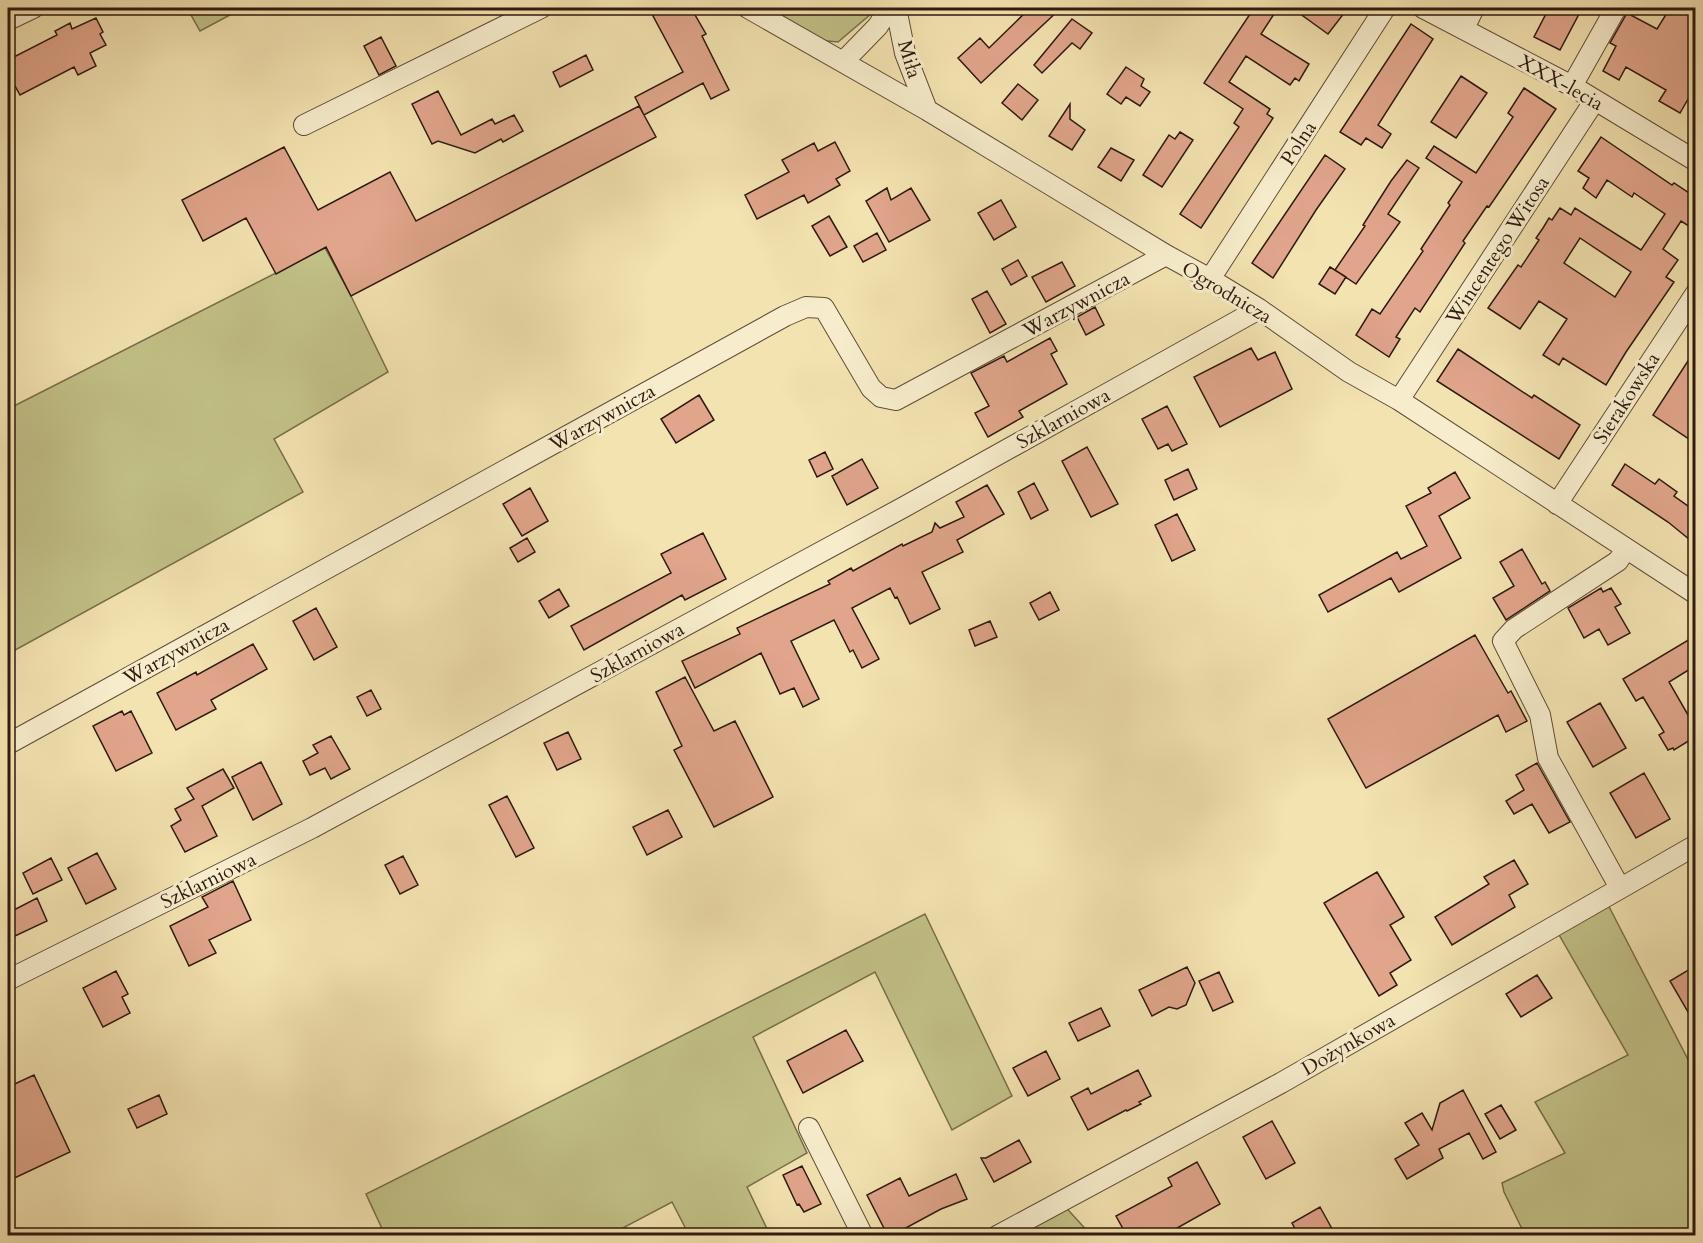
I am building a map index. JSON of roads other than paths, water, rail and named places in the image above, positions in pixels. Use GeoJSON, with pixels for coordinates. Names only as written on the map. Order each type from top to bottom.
{"type":"FeatureCollection","features":[{"type":"Feature","properties":{"kind":"street"},"geometry":{"type":"LineString","coordinates":[[8,20],[33,8]]}},
{"type":"Feature","properties":{"kind":"street"},"geometry":{"type":"LineString","coordinates":[[304,125],[541,8]]}},
{"type":"Feature","properties":{"kind":"street","name":"Ogrodnicza"},"geometry":{"type":"LineString","coordinates":[[748,8],[927,110],[1166,255],[1210,279],[1349,372],[1399,400],[1695,594]]}},
{"type":"Feature","properties":{"kind":"street"},"geometry":{"type":"LineString","coordinates":[[843,62],[878,26],[889,8]]}},
{"type":"Feature","properties":{"kind":"street","name":"Miła"},"geometry":{"type":"LineString","coordinates":[[896,8],[905,53],[927,110]]}},
{"type":"Feature","properties":{"kind":"street","name":"Polna"},"geometry":{"type":"LineString","coordinates":[[1210,279],[1385,8]]}},
{"type":"Feature","properties":{"kind":"street","name":"XXX-lecia"},"geometry":{"type":"LineString","coordinates":[[1423,8],[1572,86],[1695,161]]}},
{"type":"Feature","properties":{"kind":"street"},"geometry":{"type":"LineString","coordinates":[[1464,28],[1474,8]]}},
{"type":"Feature","properties":{"kind":"street"},"geometry":{"type":"LineString","coordinates":[[1572,86],[1616,8]]}},
{"type":"Feature","properties":{"kind":"street","name":"Wincentego Witosa"},"geometry":{"type":"LineString","coordinates":[[1399,400],[1595,100]]}},
{"type":"Feature","properties":{"kind":"street","name":"Warzywnicza"},"geometry":{"type":"LineString","coordinates":[[8,744],[775,321],[806,307],[824,308],[871,388],[880,397],[896,400],[1166,255]]}},
{"type":"Feature","properties":{"kind":"street","name":"Sierakowska"},"geometry":{"type":"LineString","coordinates":[[1557,504],[1695,293]]}},
{"type":"Feature","properties":{"kind":"street","name":"Szklarniowa"},"geometry":{"type":"LineString","coordinates":[[8,980],[312,828],[904,507],[1258,309]]}},
{"type":"Feature","properties":{"kind":"street"},"geometry":{"type":"LineString","coordinates":[[1620,888],[1548,758],[1540,715],[1503,642],[1514,629],[1618,561],[1626,549]]}},
{"type":"Feature","properties":{"kind":"street","name":"Dożynkowa"},"geometry":{"type":"LineString","coordinates":[[997,1236],[1281,1083],[1695,845]]}},
{"type":"Feature","properties":{"kind":"street"},"geometry":{"type":"LineString","coordinates":[[809,1128],[863,1236]]}}]}
